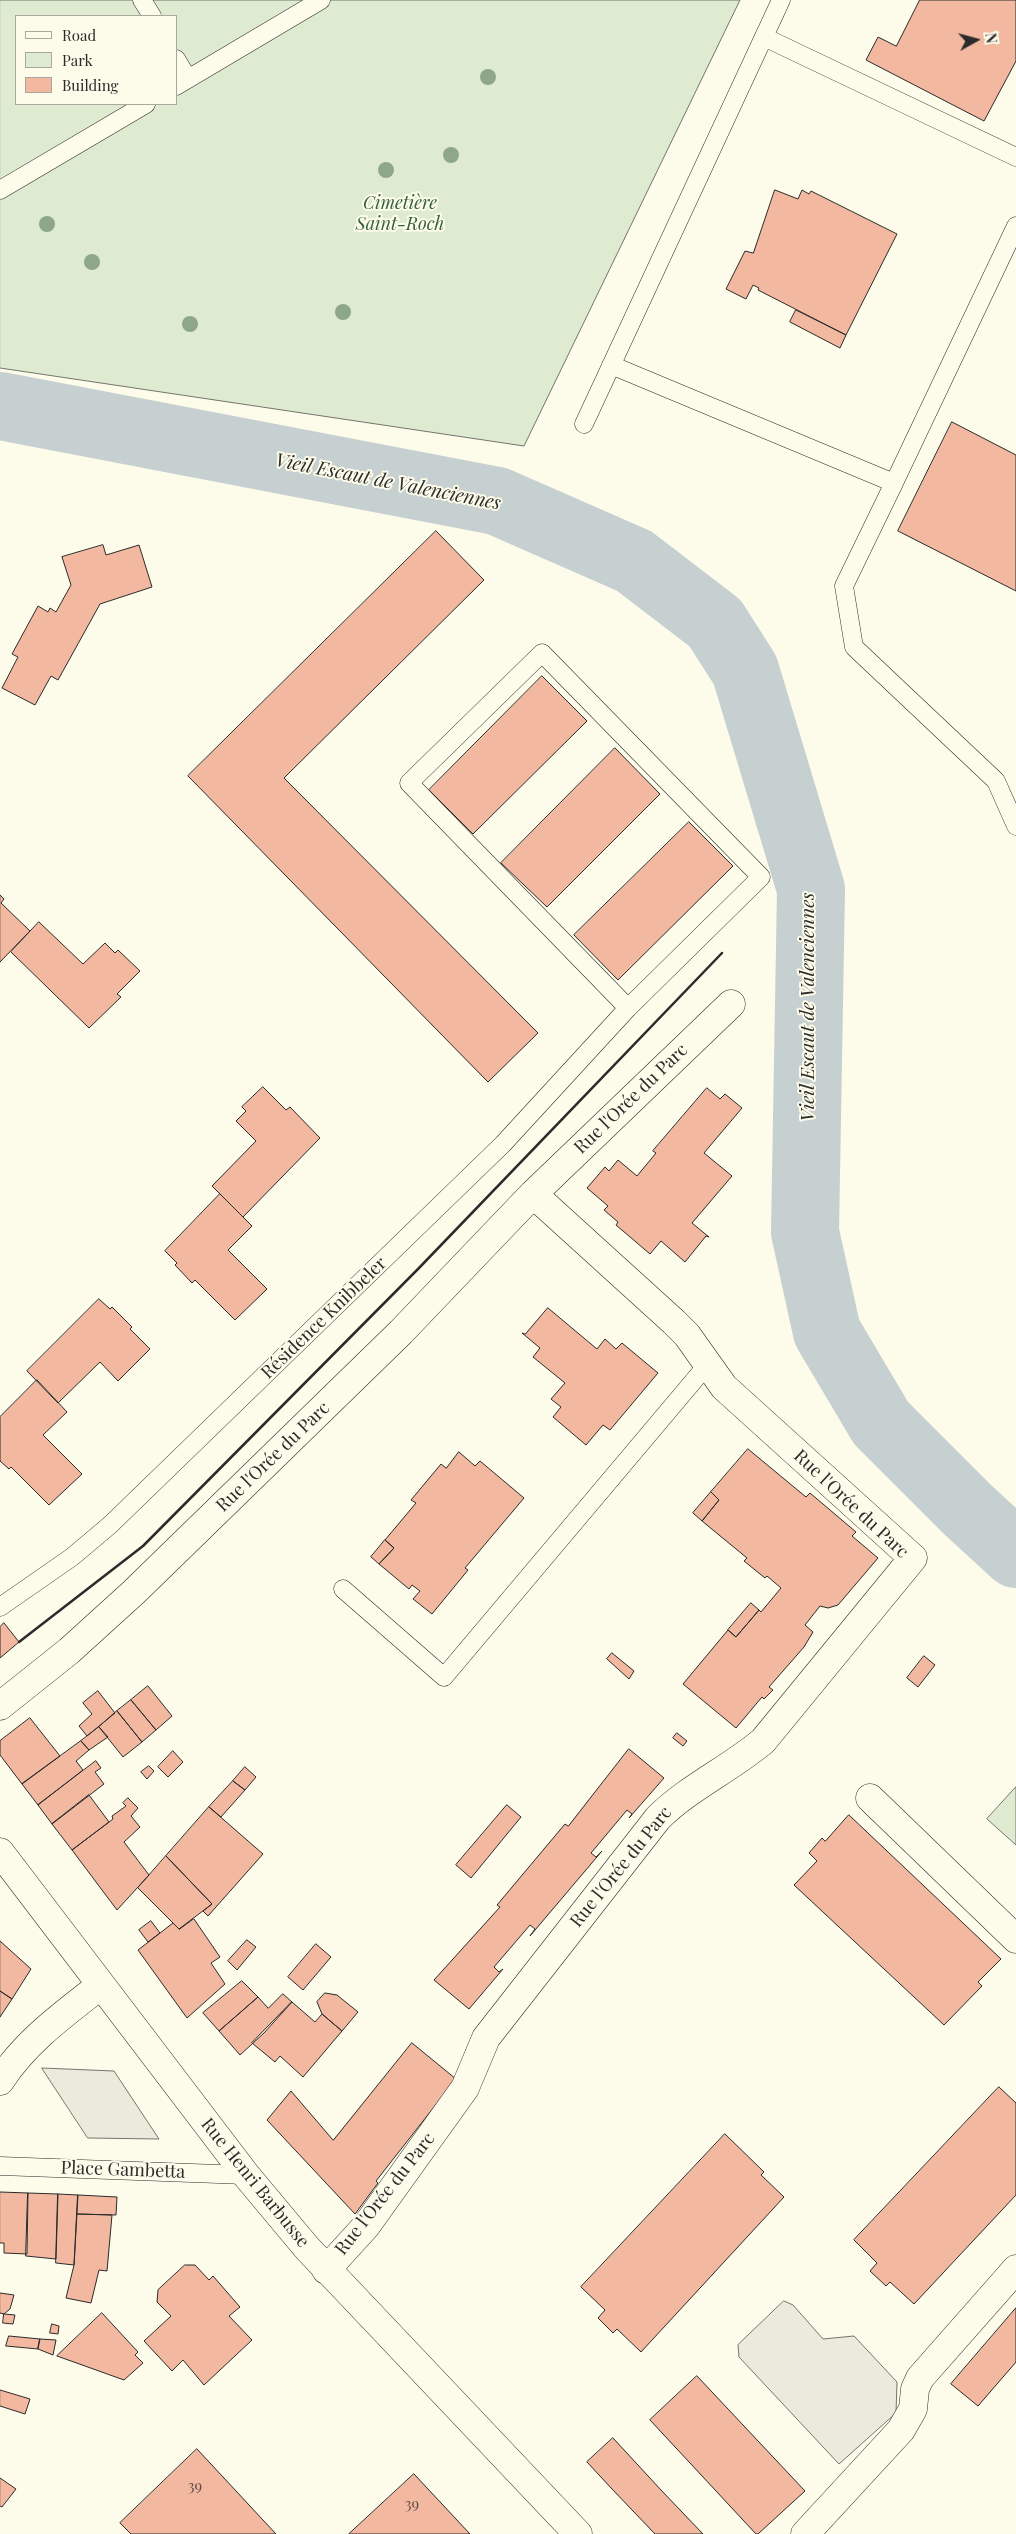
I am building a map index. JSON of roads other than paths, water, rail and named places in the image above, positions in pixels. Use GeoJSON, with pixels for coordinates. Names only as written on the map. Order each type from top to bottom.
{"type":"FeatureCollection","features":[{"type":"Feature","properties":{"kind":"street","name":"Rue l'Orée du Parc"},"geometry":{"type":"LineString","coordinates":[[0,1706],[69,1651],[134,1592],[401,1332],[532,1194],[730,1004]]}},
{"type":"Feature","properties":{"kind":"street","name":"Rue l'Orée du Parc"},"geometry":{"type":"LineString","coordinates":[[326,2270],[366,2226],[465,2088],[486,2038],[658,1818],[677,1800],[746,1756],[763,1741],[913,1558],[724,1386],[707,1366],[687,1335],[674,1322],[532,1194]]}},
{"type":"Feature","properties":{"kind":"street"},"geometry":{"type":"LineString","coordinates":[[870,1798],[1016,1939]]}},
{"type":"Feature","properties":{"kind":"street","name":"Rue Henri Barbusse"},"geometry":{"type":"LineString","coordinates":[[0,1852],[246,2175],[326,2270],[578,2534]]}},
{"type":"Feature","properties":{"kind":"street"},"geometry":{"type":"LineString","coordinates":[[0,2081],[11,2063],[43,2030],[101,1985]]}},
{"type":"Feature","properties":{"kind":"street"},"geometry":{"type":"LineString","coordinates":[[805,2534],[901,2430],[909,2419],[914,2389],[920,2378],[1016,2269]]}},
{"type":"Feature","properties":{"kind":"lane"},"geometry":{"type":"LineString","coordinates":[[142,0],[151,15]]}},
{"type":"Feature","properties":{"kind":"lane"},"geometry":{"type":"LineString","coordinates":[[178,67],[182,82],[321,0]]}},
{"type":"Feature","properties":{"kind":"lane"},"geometry":{"type":"LineString","coordinates":[[584,424],[782,0]]}},
{"type":"Feature","properties":{"kind":"lane"},"geometry":{"type":"LineString","coordinates":[[764,37],[1016,157]]}},
{"type":"Feature","properties":{"kind":"lane"},"geometry":{"type":"LineString","coordinates":[[0,190],[144,105]]}},
{"type":"Feature","properties":{"kind":"lane"},"geometry":{"type":"LineString","coordinates":[[1016,226],[844,586],[854,647],[996,781],[1016,826]]}},
{"type":"Feature","properties":{"kind":"lane"},"geometry":{"type":"LineString","coordinates":[[611,365],[894,483]]}},
{"type":"Feature","properties":{"kind":"lane","name":"Résidence Knibbeler"},"geometry":{"type":"LineString","coordinates":[[0,1607],[72,1557],[110,1525],[503,1144],[628,1008],[761,877],[542,653],[409,784],[628,1008]]}},
{"type":"Feature","properties":{"kind":"lane"},"geometry":{"type":"LineString","coordinates":[[342,1589],[444,1677],[707,1366]]}},
{"type":"Feature","properties":{"kind":"lane","name":"Place Gambetta"},"geometry":{"type":"LineString","coordinates":[[0,2166],[246,2175]]}},
{"type":"Feature","properties":{"kind":"waterway","name":"Vieil Escaut de Valenciennes"},"geometry":{"type":"LineString","coordinates":[[0,406],[497,501],[634,561],[715,623],[745,670],[811,889],[805,1232],[827,1332],[881,1423],[968,1510],[1016,1554]]}},
{"type":"Feature","properties":{"kind":"park label","name":"Cimetière Saint-Roch"},"geometry":{"type":"Point","coordinates":[400,213]}}]}
